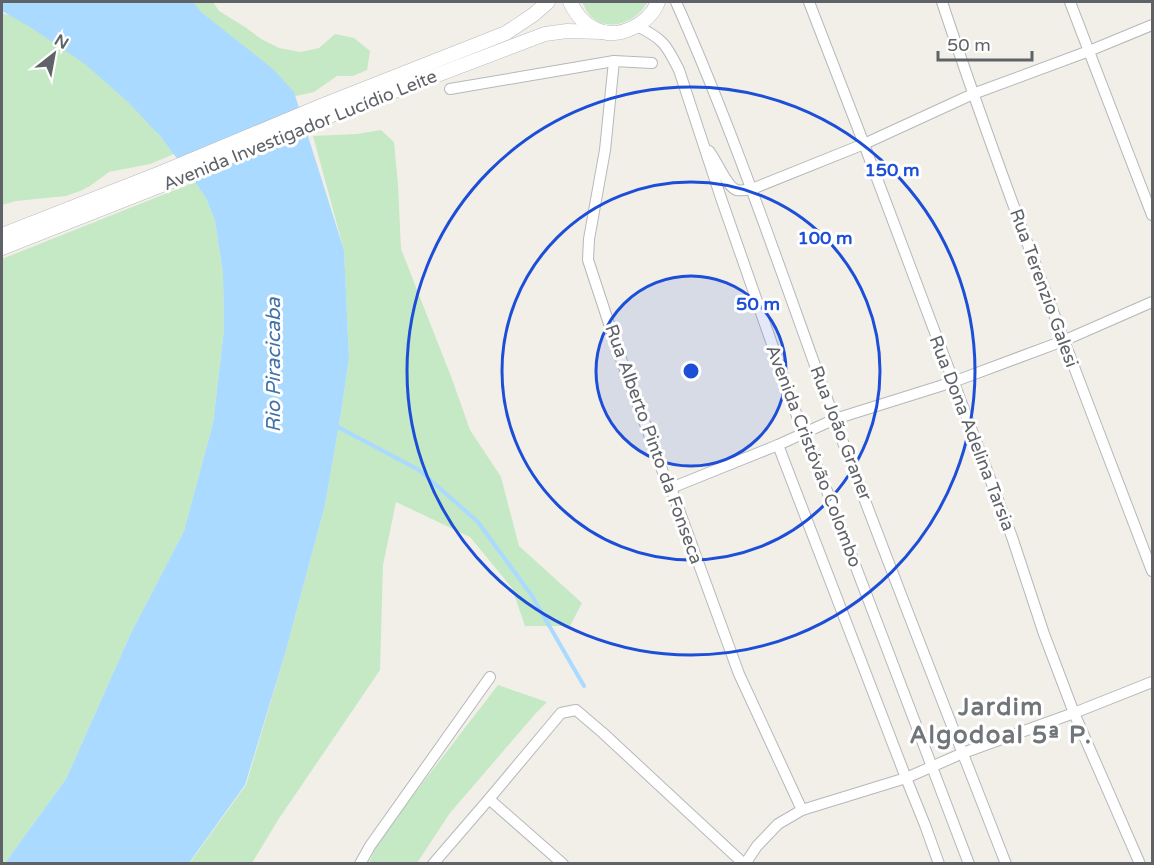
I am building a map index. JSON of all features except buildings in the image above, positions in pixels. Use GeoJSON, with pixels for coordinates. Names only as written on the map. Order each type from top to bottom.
{"type":"FeatureCollection","features":[{"type":"Feature","properties":{"kind":"main road","name":"Avenida Investigador Lucídio Leite"},"geometry":{"type":"LineString","coordinates":[[2,248],[506,33],[548,2]]}},
{"type":"Feature","properties":{"kind":"main road"},"geometry":{"type":"LineString","coordinates":[[570,2],[584,22],[602,32]]}},
{"type":"Feature","properties":{"kind":"main road"},"geometry":{"type":"LineString","coordinates":[[637,26],[648,17],[658,2]]}},
{"type":"Feature","properties":{"kind":"main road","name":"Avenida Investigador Lucídio Leite"},"geometry":{"type":"LineString","coordinates":[[323,112],[544,34],[567,31],[607,33],[625,31],[637,26]]}},
{"type":"Feature","properties":{"kind":"main road","name":"Avenida Investigador Lucídio Leite"},"geometry":{"type":"LineString","coordinates":[[2,235],[168,177]]}},
{"type":"Feature","properties":{"kind":"street","name":"Rua João Graner"},"geometry":{"type":"LineString","coordinates":[[676,2],[704,63],[835,419],[1006,864]]}},
{"type":"Feature","properties":{"kind":"street","name":"Rua Dona Adelina Tarsia"},"geometry":{"type":"LineString","coordinates":[[808,2],[1012,537],[1044,634],[1074,713],[1140,864]]}},
{"type":"Feature","properties":{"kind":"street","name":"Rua Terenzio Galesi"},"geometry":{"type":"LineString","coordinates":[[942,2],[1063,341],[1152,571]]}},
{"type":"Feature","properties":{"kind":"street"},"geometry":{"type":"LineString","coordinates":[[1070,2],[1152,215]]}},
{"type":"Feature","properties":{"kind":"street"},"geometry":{"type":"LineString","coordinates":[[703,141],[733,189],[738,191],[752,189],[864,144],[973,94],[1152,25]]}},
{"type":"Feature","properties":{"kind":"street","name":"Avenida Cristóvão Colombo"},"geometry":{"type":"LineString","coordinates":[[637,26],[662,41],[679,70],[803,433],[969,864]]}},
{"type":"Feature","properties":{"kind":"street"},"geometry":{"type":"LineString","coordinates":[[450,89],[614,61],[652,63]]}},
{"type":"Feature","properties":{"kind":"street","name":"Rua Alberto Pinto da Fonseca"},"geometry":{"type":"LineString","coordinates":[[614,61],[605,150],[589,239],[588,260],[617,348],[739,674],[802,810]]}},
{"type":"Feature","properties":{"kind":"street"},"geometry":{"type":"LineString","coordinates":[[671,488],[778,445],[835,419],[952,382],[1063,341],[1152,302]]}},
{"type":"Feature","properties":{"kind":"street","name":"Avenida Cristóvão Colombo"},"geometry":{"type":"LineString","coordinates":[[778,445],[939,864]]}},
{"type":"Feature","properties":{"kind":"street"},"geometry":{"type":"LineString","coordinates":[[360,864],[394,811],[490,678]]}},
{"type":"Feature","properties":{"kind":"street"},"geometry":{"type":"LineString","coordinates":[[433,864],[561,713],[576,710],[745,864],[757,846],[778,824],[802,810],[906,778],[963,753],[1152,682]]}},
{"type":"Feature","properties":{"kind":"street"},"geometry":{"type":"LineString","coordinates":[[489,799],[562,864]]}},
{"type":"Feature","properties":{"kind":"green space"},"geometry":{"type":"Polygon","coordinates":[[[158,2],[213,2],[219,11],[261,39],[279,48],[300,52],[319,48],[335,34],[354,38],[370,51],[367,70],[353,76],[337,76],[314,92],[296,96],[158,2]]]}},
{"type":"Feature","properties":{"kind":"green space"},"geometry":{"type":"Polygon","coordinates":[[[582,2],[648,2],[640,12],[627,21],[607,24],[594,19],[582,2]]]}},
{"type":"Feature","properties":{"kind":"green space"},"geometry":{"type":"Polygon","coordinates":[[[2,12],[14,16],[103,64],[174,154],[150,164],[109,172],[90,186],[66,196],[16,201],[2,205],[2,12]]]}},
{"type":"Feature","properties":{"kind":"green space"},"geometry":{"type":"Polygon","coordinates":[[[381,130],[394,142],[401,249],[470,430],[501,477],[519,546],[582,603],[570,626],[525,626],[512,588],[470,537],[396,502],[383,565],[380,670],[278,820],[252,863],[189,864],[246,785],[285,654],[325,505],[341,413],[349,358],[344,250],[313,136],[357,134],[381,130]]]}},
{"type":"Feature","properties":{"kind":"green space"},"geometry":{"type":"Polygon","coordinates":[[[195,182],[206,198],[215,221],[223,274],[224,330],[213,423],[184,531],[131,633],[66,779],[2,864],[2,259],[195,182]]]}},
{"type":"Feature","properties":{"kind":"green space"},"geometry":{"type":"Polygon","coordinates":[[[498,685],[547,702],[450,813],[417,863],[369,863],[376,846],[498,685]]]}},
{"type":"Feature","properties":{"kind":"water","name":"Rio Piracicaba"},"geometry":{"type":"Polygon","coordinates":[[[2,2],[193,2],[202,13],[273,69],[294,92],[344,250],[349,358],[325,505],[285,654],[245,785],[189,863],[5,863],[66,779],[131,633],[184,531],[213,423],[224,330],[223,274],[215,221],[206,198],[160,136],[128,102],[85,64],[2,11],[2,2]]]}},
{"type":"Feature","properties":{"kind":"waterway"},"geometry":{"type":"LineString","coordinates":[[336,426],[419,470],[478,522],[532,596],[584,686]]}},
{"type":"Feature","properties":{"kind":"district","name":"Jardim Algodoal 5ª P."},"geometry":{"type":"Point","coordinates":[1001,721]}}]}
